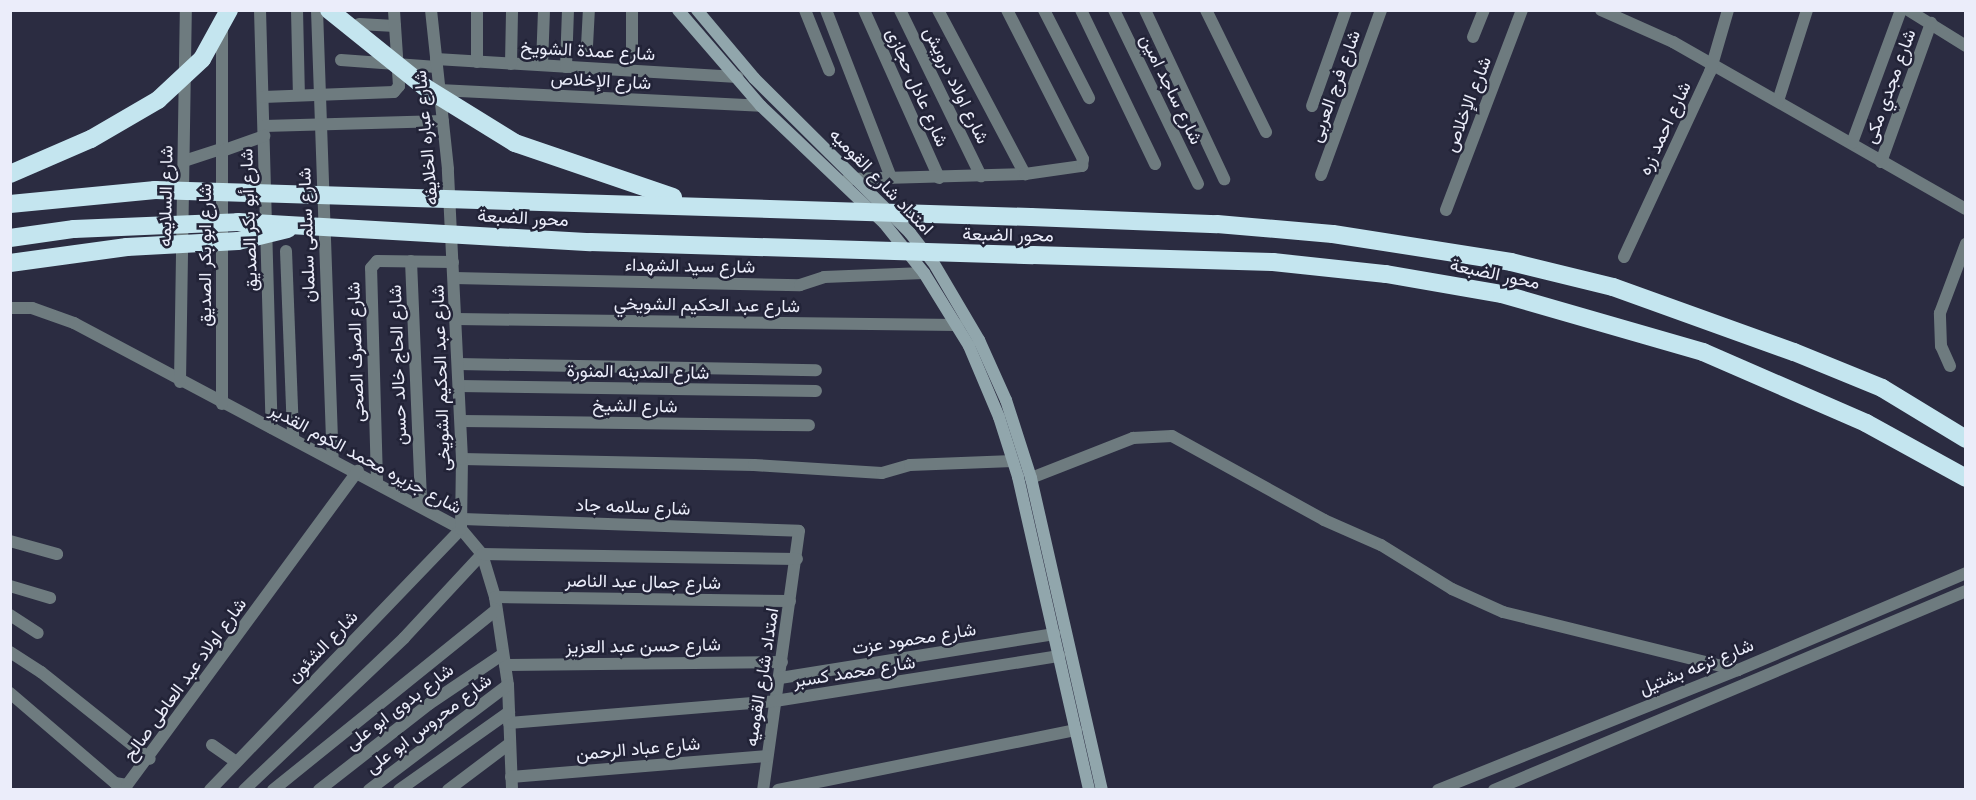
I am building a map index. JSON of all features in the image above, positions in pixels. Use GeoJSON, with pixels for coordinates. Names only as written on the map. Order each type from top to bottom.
{"type":"FeatureCollection","features":[{"type":"Feature","properties":{"kind":"highway"},"geometry":{"type":"LineString","coordinates":[[10,174],[91,139],[158,100],[202,59],[229,10]]}},
{"type":"Feature","properties":{"kind":"highway"},"geometry":{"type":"LineString","coordinates":[[329,10],[426,88],[515,143],[695,204]]}},
{"type":"Feature","properties":{"kind":"highway","name":"محور الضبعة"},"geometry":{"type":"LineString","coordinates":[[10,204],[155,190],[695,204],[1031,217],[1333,234],[1391,240],[1533,268],[1613,287],[1794,352],[1882,388],[1965,439]]}},
{"type":"Feature","properties":{"kind":"highway","name":"محور الضبعة"},"geometry":{"type":"LineString","coordinates":[[10,238],[166,224],[298,225],[590,242],[1273,262],[1386,274],[1502,294],[1605,321],[1713,356],[1866,423],[1965,478]]}},
{"type":"Feature","properties":{"kind":"highway"},"geometry":{"type":"LineString","coordinates":[[10,263],[127,247],[238,241],[298,225]]}},
{"type":"Feature","properties":{"kind":"street","name":"شارع السلايمه"},"geometry":{"type":"LineString","coordinates":[[180,382],[186,10]]}},
{"type":"Feature","properties":{"kind":"street","name":"شارع ابو بكر الصديق"},"geometry":{"type":"LineString","coordinates":[[222,10],[222,404]]}},
{"type":"Feature","properties":{"kind":"street","name":"شارع أبو بكر الصديق"},"geometry":{"type":"LineString","coordinates":[[260,10],[272,428]]}},
{"type":"Feature","properties":{"kind":"street"},"geometry":{"type":"LineString","coordinates":[[297,10],[299,95]]}},
{"type":"Feature","properties":{"kind":"street","name":"شارع سلمى سلمان"},"geometry":{"type":"LineString","coordinates":[[317,10],[333,458]]}},
{"type":"Feature","properties":{"kind":"street"},"geometry":{"type":"LineString","coordinates":[[263,97],[319,93],[394,92],[399,86],[394,10]]}},
{"type":"Feature","properties":{"kind":"street","name":"شارع عباره الخلايفه"},"geometry":{"type":"LineString","coordinates":[[431,10],[443,121],[453,262]]}},
{"type":"Feature","properties":{"kind":"street"},"geometry":{"type":"LineString","coordinates":[[477,10],[477,62]]}},
{"type":"Feature","properties":{"kind":"street"},"geometry":{"type":"LineString","coordinates":[[511,64],[512,10]]}},
{"type":"Feature","properties":{"kind":"street"},"geometry":{"type":"LineString","coordinates":[[542,65],[544,10]]}},
{"type":"Feature","properties":{"kind":"street"},"geometry":{"type":"LineString","coordinates":[[566,67],[568,10]]}},
{"type":"Feature","properties":{"kind":"street"},"geometry":{"type":"LineString","coordinates":[[587,46],[589,10]]}},
{"type":"Feature","properties":{"kind":"street"},"geometry":{"type":"LineString","coordinates":[[632,10],[632,53]]}},
{"type":"Feature","properties":{"kind":"street","name":"امتداد شارع القوميه"},"geometry":{"type":"LineString","coordinates":[[678,10],[761,106],[884,223],[924,273],[958,325],[990,393],[1013,461],[1089,789]]}},
{"type":"Feature","properties":{"kind":"street","name":"امتداد شارع القوميه"},"geometry":{"type":"LineString","coordinates":[[697,10],[754,78],[910,233],[953,294],[998,379],[1031,478],[1102,789]]}},
{"type":"Feature","properties":{"kind":"street"},"geometry":{"type":"LineString","coordinates":[[806,10],[829,70]]}},
{"type":"Feature","properties":{"kind":"street"},"geometry":{"type":"LineString","coordinates":[[826,10],[891,178]]}},
{"type":"Feature","properties":{"kind":"street","name":"شارع عادل حجازى"},"geometry":{"type":"LineString","coordinates":[[864,10],[939,178]]}},
{"type":"Feature","properties":{"kind":"street","name":"شارع اولاد درويش"},"geometry":{"type":"LineString","coordinates":[[900,10],[981,176]]}},
{"type":"Feature","properties":{"kind":"street"},"geometry":{"type":"LineString","coordinates":[[938,10],[1025,174]]}},
{"type":"Feature","properties":{"kind":"street"},"geometry":{"type":"LineString","coordinates":[[839,179],[939,178],[1025,174],[1078,168],[1083,159],[1007,10]]}},
{"type":"Feature","properties":{"kind":"street"},"geometry":{"type":"LineString","coordinates":[[1044,10],[1089,98]]}},
{"type":"Feature","properties":{"kind":"street"},"geometry":{"type":"LineString","coordinates":[[1081,10],[1155,164]]}},
{"type":"Feature","properties":{"kind":"street","name":"شارع ساجد امين"},"geometry":{"type":"LineString","coordinates":[[1114,10],[1198,184]]}},
{"type":"Feature","properties":{"kind":"street"},"geometry":{"type":"LineString","coordinates":[[1145,10],[1224,179]]}},
{"type":"Feature","properties":{"kind":"street"},"geometry":{"type":"LineString","coordinates":[[1206,10],[1266,132]]}},
{"type":"Feature","properties":{"kind":"street"},"geometry":{"type":"LineString","coordinates":[[1312,106],[1347,10]]}},
{"type":"Feature","properties":{"kind":"street","name":"شارع فرج العربى"},"geometry":{"type":"LineString","coordinates":[[1321,175],[1381,10]]}},
{"type":"Feature","properties":{"kind":"street"},"geometry":{"type":"LineString","coordinates":[[1473,37],[1484,10]]}},
{"type":"Feature","properties":{"kind":"street","name":"شارع الإخلاص"},"geometry":{"type":"LineString","coordinates":[[1446,210],[1522,10]]}},
{"type":"Feature","properties":{"kind":"street"},"geometry":{"type":"LineString","coordinates":[[1601,10],[1656,34],[1778,100],[1965,209]]}},
{"type":"Feature","properties":{"kind":"street","name":"شارع احمد زره"},"geometry":{"type":"LineString","coordinates":[[1624,257],[1712,64],[1728,10]]}},
{"type":"Feature","properties":{"kind":"street"},"geometry":{"type":"LineString","coordinates":[[1778,100],[1807,10]]}},
{"type":"Feature","properties":{"kind":"street"},"geometry":{"type":"LineString","coordinates":[[1852,143],[1901,10]]}},
{"type":"Feature","properties":{"kind":"street"},"geometry":{"type":"LineString","coordinates":[[1908,10],[1965,46]]}},
{"type":"Feature","properties":{"kind":"street","name":"شارع مجدي مكى"},"geometry":{"type":"LineString","coordinates":[[1881,162],[1931,23]]}},
{"type":"Feature","properties":{"kind":"street"},"geometry":{"type":"LineString","coordinates":[[359,24],[395,26]]}},
{"type":"Feature","properties":{"kind":"street","name":"شارع عمدة الشويخ"},"geometry":{"type":"LineString","coordinates":[[341,60],[398,64],[477,62],[737,77]]}},
{"type":"Feature","properties":{"kind":"street","name":"شارع الإخلاص"},"geometry":{"type":"LineString","coordinates":[[439,90],[761,106]]}},
{"type":"Feature","properties":{"kind":"street"},"geometry":{"type":"LineString","coordinates":[[184,161],[222,149],[264,131],[320,124],[443,121]]}},
{"type":"Feature","properties":{"kind":"street"},"geometry":{"type":"LineString","coordinates":[[1950,366],[1941,346],[1940,313],[1965,244]]}},
{"type":"Feature","properties":{"kind":"street"},"geometry":{"type":"LineString","coordinates":[[286,251],[292,437]]}},
{"type":"Feature","properties":{"kind":"street","name":"شارع الصرف الصحى"},"geometry":{"type":"LineString","coordinates":[[377,481],[371,268],[377,261],[411,261]]}},
{"type":"Feature","properties":{"kind":"street"},"geometry":{"type":"LineString","coordinates":[[411,261],[453,262]]}},
{"type":"Feature","properties":{"kind":"street","name":"شارع الحاج خالد حسن"},"geometry":{"type":"LineString","coordinates":[[411,261],[421,504]]}},
{"type":"Feature","properties":{"kind":"street","name":"شارع عبد الحكيم الشويخى"},"geometry":{"type":"LineString","coordinates":[[453,262],[461,421],[462,524]]}},
{"type":"Feature","properties":{"kind":"street","name":"شارع سيد الشهداء"},"geometry":{"type":"LineString","coordinates":[[454,278],[800,285],[824,277],[924,273]]}},
{"type":"Feature","properties":{"kind":"street","name":"شارع جزيره محمد الكوم القدير"},"geometry":{"type":"LineString","coordinates":[[10,308],[32,308],[74,323],[222,404],[462,524],[482,554],[495,604],[507,685],[509,785]]}},
{"type":"Feature","properties":{"kind":"street","name":"شارع عبد الحكيم الشويخي"},"geometry":{"type":"LineString","coordinates":[[456,319],[958,325]]}},
{"type":"Feature","properties":{"kind":"street"},"geometry":{"type":"LineString","coordinates":[[458,364],[816,370]]}},
{"type":"Feature","properties":{"kind":"street","name":"شارع المدينه المنورة"},"geometry":{"type":"LineString","coordinates":[[459,386],[816,392]]}},
{"type":"Feature","properties":{"kind":"street","name":"شارع الشيخ"},"geometry":{"type":"LineString","coordinates":[[461,421],[808,425]]}},
{"type":"Feature","properties":{"kind":"street"},"geometry":{"type":"LineString","coordinates":[[1031,478],[1133,438],[1172,436],[1324,520],[1381,545],[1452,589],[1503,612],[1738,670]]}},
{"type":"Feature","properties":{"kind":"street"},"geometry":{"type":"LineString","coordinates":[[462,459],[754,465],[882,473],[910,465],[1013,461]]}},
{"type":"Feature","properties":{"kind":"street","name":"شارع اولاد عبد العاطى صالح"},"geometry":{"type":"LineString","coordinates":[[10,693],[119,786],[127,785],[150,759],[358,471]]}},
{"type":"Feature","properties":{"kind":"street","name":"شارع سلامه جاد"},"geometry":{"type":"LineString","coordinates":[[462,524],[796,530],[800,534]]}},
{"type":"Feature","properties":{"kind":"street","name":"شارع الشئون"},"geometry":{"type":"LineString","coordinates":[[210,789],[462,524]]}},
{"type":"Feature","properties":{"kind":"street","name":"امتداد شارع القوميه"},"geometry":{"type":"LineString","coordinates":[[763,789],[800,534]]}},
{"type":"Feature","properties":{"kind":"street"},"geometry":{"type":"LineString","coordinates":[[10,541],[57,555]]}},
{"type":"Feature","properties":{"kind":"street"},"geometry":{"type":"LineString","coordinates":[[244,789],[404,638],[482,554],[796,558]]}},
{"type":"Feature","properties":{"kind":"street","name":"شارع ترعه بشتيل"},"geometry":{"type":"LineString","coordinates":[[1438,789],[1738,670],[1965,573]]}},
{"type":"Feature","properties":{"kind":"street"},"geometry":{"type":"LineString","coordinates":[[10,586],[50,598]]}},
{"type":"Feature","properties":{"kind":"street","name":"شارع ترعه بشتيل"},"geometry":{"type":"LineString","coordinates":[[1494,789],[1965,591]]}},
{"type":"Feature","properties":{"kind":"street","name":"شارع جمال عبد الناصر"},"geometry":{"type":"LineString","coordinates":[[495,604],[790,601]]}},
{"type":"Feature","properties":{"kind":"street"},"geometry":{"type":"LineString","coordinates":[[273,789],[495,604]]}},
{"type":"Feature","properties":{"kind":"street"},"geometry":{"type":"LineString","coordinates":[[10,615],[38,633]]}},
{"type":"Feature","properties":{"kind":"street","name":"شارع محمود عزت"},"geometry":{"type":"LineString","coordinates":[[780,678],[1054,633]]}},
{"type":"Feature","properties":{"kind":"street"},"geometry":{"type":"LineString","coordinates":[[10,652],[150,759]]}},
{"type":"Feature","properties":{"kind":"street","name":"شارع محمد كسبر"},"geometry":{"type":"LineString","coordinates":[[509,717],[775,701],[1059,656]]}},
{"type":"Feature","properties":{"kind":"street","name":"شارع حسن عبد العزيز"},"geometry":{"type":"LineString","coordinates":[[504,659],[782,662]]}},
{"type":"Feature","properties":{"kind":"street","name":"شارع بدوى ابو على"},"geometry":{"type":"LineString","coordinates":[[319,789],[429,704],[504,659]]}},
{"type":"Feature","properties":{"kind":"street","name":"شارع محروس ابو على"},"geometry":{"type":"LineString","coordinates":[[369,789],[507,685]]}},
{"type":"Feature","properties":{"kind":"street"},"geometry":{"type":"LineString","coordinates":[[399,789],[509,717]]}},
{"type":"Feature","properties":{"kind":"street"},"geometry":{"type":"LineString","coordinates":[[778,789],[1076,730]]}},
{"type":"Feature","properties":{"kind":"street"},"geometry":{"type":"LineString","coordinates":[[448,789],[509,744]]}},
{"type":"Feature","properties":{"kind":"street"},"geometry":{"type":"LineString","coordinates":[[212,745],[236,762]]}},
{"type":"Feature","properties":{"kind":"street","name":"شارع عباد الرحمن"},"geometry":{"type":"LineString","coordinates":[[509,785],[767,756]]}}]}
